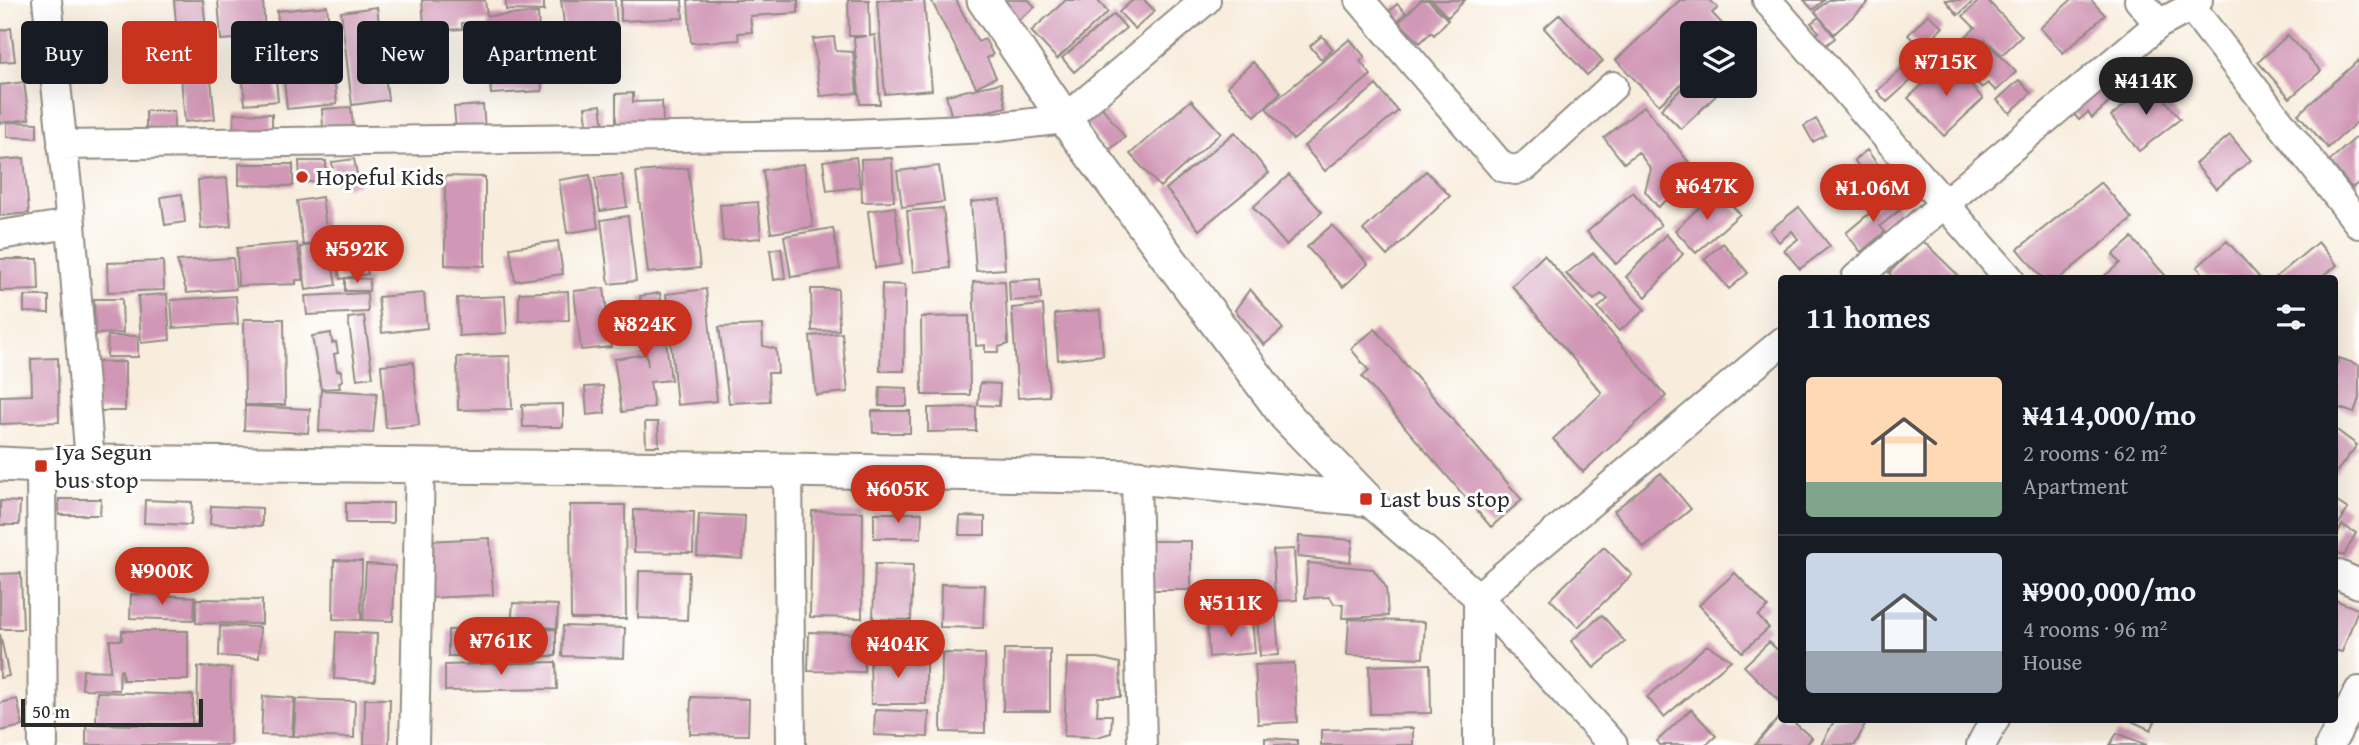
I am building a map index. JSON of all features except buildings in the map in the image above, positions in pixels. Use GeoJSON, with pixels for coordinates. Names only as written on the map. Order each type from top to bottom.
{"type":"FeatureCollection","features":[{"type":"Feature","properties":{"kind":"street"},"geometry":{"type":"LineString","coordinates":[[47,0],[71,224],[90,462]]}},
{"type":"Feature","properties":{"kind":"street"},"geometry":{"type":"LineString","coordinates":[[984,0],[1065,119],[1286,416],[1366,499],[1478,597],[1613,745]]}},
{"type":"Feature","properties":{"kind":"street"},"geometry":{"type":"LineString","coordinates":[[62,145],[828,135],[989,128],[1065,119],[1206,0]]}},
{"type":"Feature","properties":{"kind":"street"},"geometry":{"type":"LineString","coordinates":[[1360,0],[1502,167],[1515,170],[1526,166],[1613,86]]}},
{"type":"Feature","properties":{"kind":"street"},"geometry":{"type":"LineString","coordinates":[[1767,0],[2006,275]]}},
{"type":"Feature","properties":{"kind":"street"},"geometry":{"type":"LineString","coordinates":[[2139,0],[2159,24]]}},
{"type":"Feature","properties":{"kind":"street"},"geometry":{"type":"LineString","coordinates":[[1860,275],[2159,24],[2195,3],[2359,224]]}},
{"type":"Feature","properties":{"kind":"street"},"geometry":{"type":"LineString","coordinates":[[0,235],[71,224]]}},
{"type":"Feature","properties":{"kind":"street"},"geometry":{"type":"LineString","coordinates":[[1478,597],[1778,345]]}},
{"type":"Feature","properties":{"kind":"street"},"geometry":{"type":"LineString","coordinates":[[0,464],[41,466],[90,462],[420,465],[1136,477],[1366,499]]}},
{"type":"Feature","properties":{"kind":"street"},"geometry":{"type":"LineString","coordinates":[[414,745],[420,465]]}},
{"type":"Feature","properties":{"kind":"street"},"geometry":{"type":"LineString","coordinates":[[41,466],[43,745]]}},
{"type":"Feature","properties":{"kind":"street"},"geometry":{"type":"LineString","coordinates":[[788,470],[791,745]]}},
{"type":"Feature","properties":{"kind":"street"},"geometry":{"type":"LineString","coordinates":[[1136,477],[1142,745]]}},
{"type":"Feature","properties":{"kind":"street"},"geometry":{"type":"LineString","coordinates":[[2338,575],[2359,584]]}},
{"type":"Feature","properties":{"kind":"street"},"geometry":{"type":"LineString","coordinates":[[1478,597],[1478,745]]}},
{"type":"Feature","properties":{"kind":"street"},"geometry":{"type":"LineString","coordinates":[[2330,745],[2359,691]]}},
{"type":"Feature","properties":{"kind":"street"},"geometry":{"type":"LineString","coordinates":[[1981,745],[1993,723]]}},
{"type":"Feature","properties":{"kind":"place","name":"Hopeful Kids"},"geometry":{"type":"Point","coordinates":[302,177]}},
{"type":"Feature","properties":{"kind":"place","name":"Iya Segun bus stop"},"geometry":{"type":"Point","coordinates":[41,466]}},
{"type":"Feature","properties":{"kind":"place","name":"Last bus stop"},"geometry":{"type":"Point","coordinates":[1366,499]}}]}
